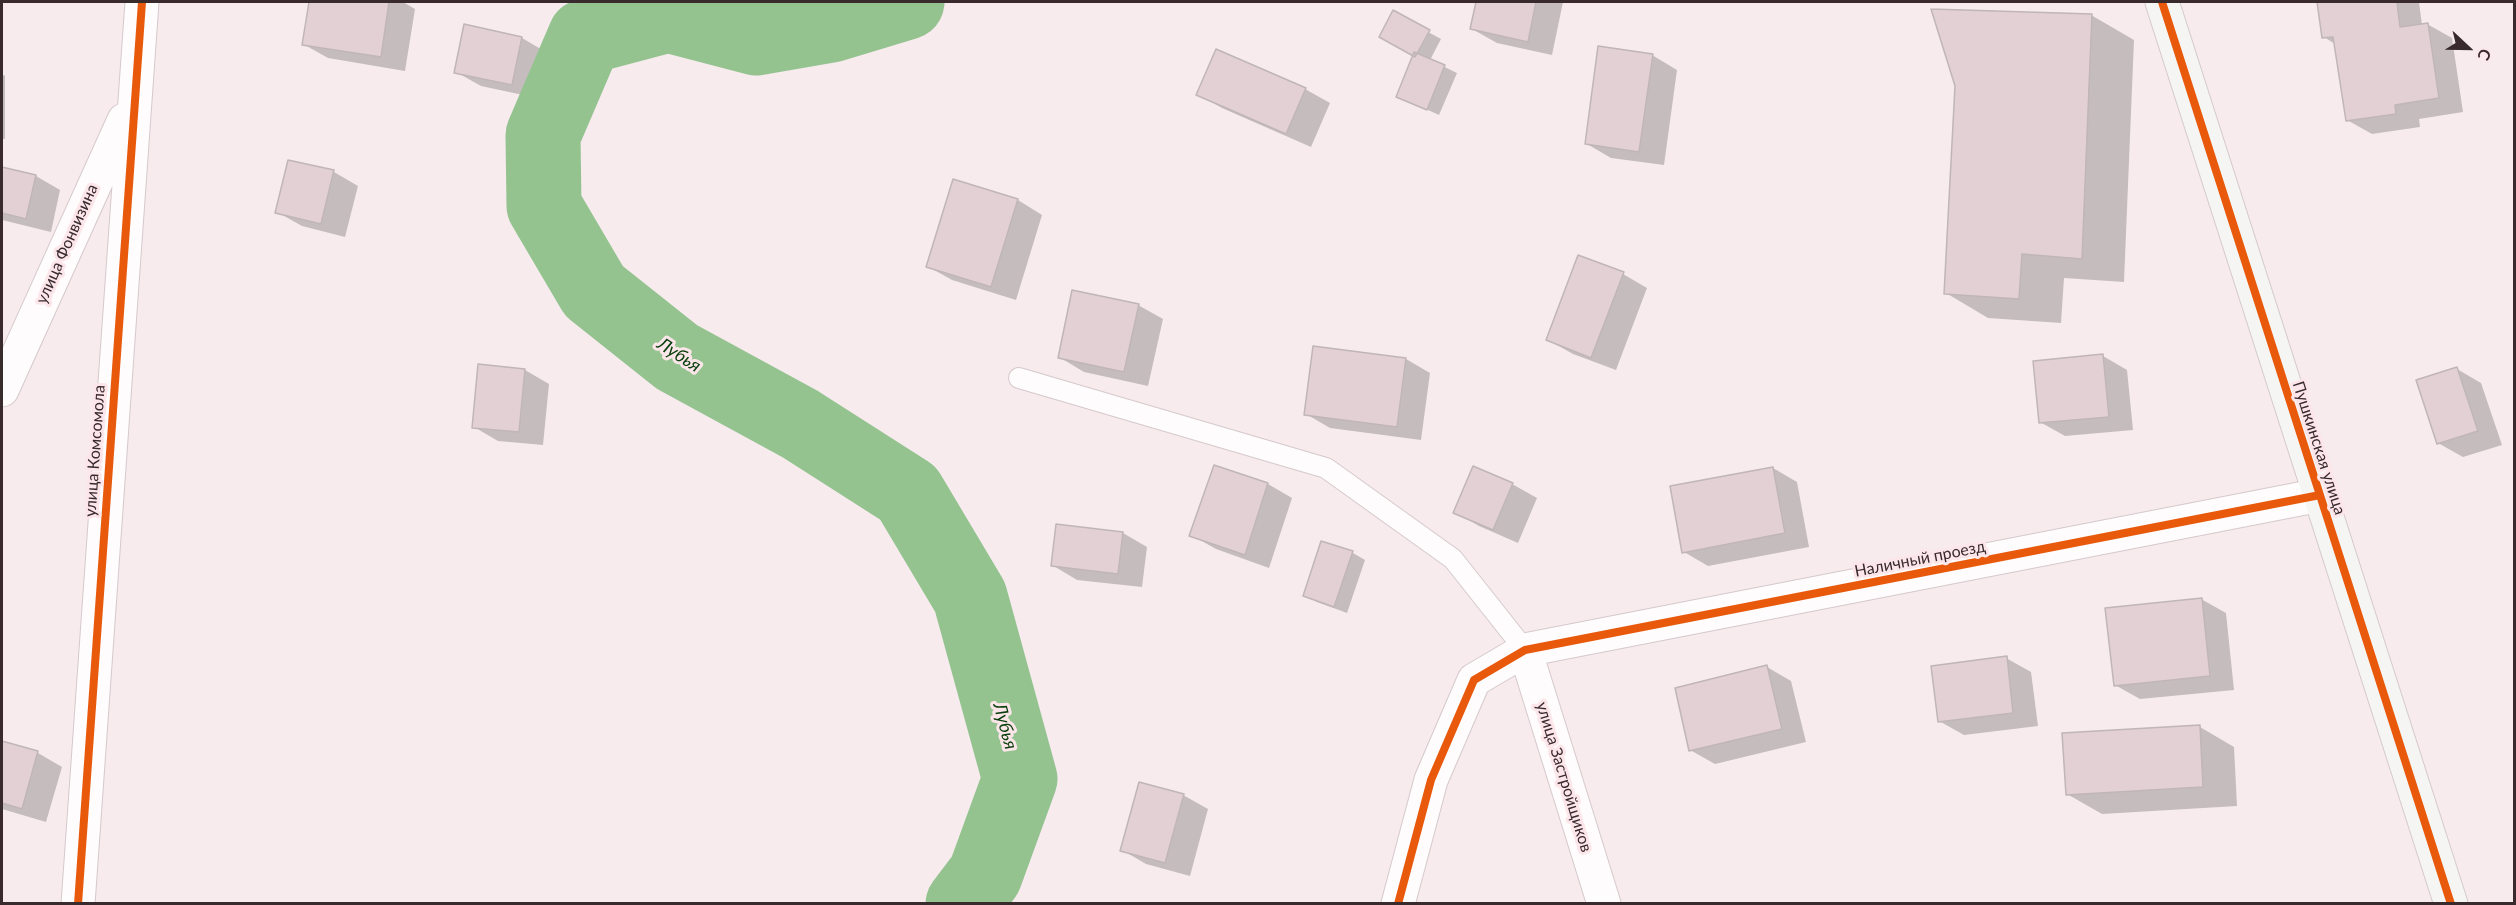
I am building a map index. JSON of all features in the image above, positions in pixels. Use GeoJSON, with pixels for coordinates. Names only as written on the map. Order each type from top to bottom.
{"type":"FeatureCollection","features":[{"type":"Feature","properties":{"kind":"street","name":"улица Комсомола"},"geometry":{"type":"LineString","coordinates":[[78,903],[142,2]]}},
{"type":"Feature","properties":{"kind":"street","name":"Пушкинская улица"},"geometry":{"type":"LineString","coordinates":[[2162,2],[2451,903]]}},
{"type":"Feature","properties":{"kind":"street","name":"улица Фонвизина"},"geometry":{"type":"LineString","coordinates":[[2,390],[134,99]]}},
{"type":"Feature","properties":{"kind":"street","name":"Наличный проезд"},"geometry":{"type":"LineString","coordinates":[[1398,903],[1431,780],[1474,680],[1525,650],[2320,495]]}},
{"type":"Feature","properties":{"kind":"street","name":"улица Застройщиков"},"geometry":{"type":"LineString","coordinates":[[1525,650],[1604,903]]}},
{"type":"Feature","properties":{"kind":"lane"},"geometry":{"type":"LineString","coordinates":[[1019,378],[1326,468],[1453,559],[1525,650]]}},
{"type":"Feature","properties":{"kind":"building"},"geometry":{"type":"Polygon","coordinates":[[[309,2],[389,2],[381,57],[302,45],[309,2]]]}},
{"type":"Feature","properties":{"kind":"building"},"geometry":{"type":"Polygon","coordinates":[[[1476,2],[1536,2],[1528,42],[1470,29],[1476,2]]]}},
{"type":"Feature","properties":{"kind":"building"},"geometry":{"type":"Polygon","coordinates":[[[2317,2],[2397,2],[2400,27],[2428,23],[2439,98],[2395,105],[2396,114],[2346,121],[2333,37],[2322,38],[2317,2]]]}},
{"type":"Feature","properties":{"kind":"building"},"geometry":{"type":"Polygon","coordinates":[[[1931,9],[2092,14],[2082,259],[2022,254],[2019,299],[1944,294],[1955,86],[1931,9]]]}},
{"type":"Feature","properties":{"kind":"building"},"geometry":{"type":"Polygon","coordinates":[[[1393,10],[1430,30],[1415,57],[1379,37],[1393,10]]]}},
{"type":"Feature","properties":{"kind":"building"},"geometry":{"type":"Polygon","coordinates":[[[464,24],[522,37],[512,85],[454,73],[464,24]]]}},
{"type":"Feature","properties":{"kind":"building"},"geometry":{"type":"Polygon","coordinates":[[[1598,46],[1653,54],[1639,152],[1585,144],[1598,46]]]}},
{"type":"Feature","properties":{"kind":"building"},"geometry":{"type":"Polygon","coordinates":[[[1216,49],[1306,88],[1286,134],[1196,95],[1216,49]]]}},
{"type":"Feature","properties":{"kind":"building"},"geometry":{"type":"Polygon","coordinates":[[[1414,52],[1445,65],[1427,110],[1396,97],[1414,52]]]}},
{"type":"Feature","properties":{"kind":"building"},"geometry":{"type":"Polygon","coordinates":[[[288,160],[334,170],[321,224],[275,213],[288,160]]]}},
{"type":"Feature","properties":{"kind":"building"},"geometry":{"type":"Polygon","coordinates":[[[2,167],[36,175],[26,219],[2,213],[2,167]]]}},
{"type":"Feature","properties":{"kind":"building"},"geometry":{"type":"Polygon","coordinates":[[[953,179],[1018,199],[991,287],[926,267],[953,179]]]}},
{"type":"Feature","properties":{"kind":"building"},"geometry":{"type":"Polygon","coordinates":[[[1578,255],[1624,272],[1591,358],[1546,340],[1578,255]]]}},
{"type":"Feature","properties":{"kind":"building"},"geometry":{"type":"Polygon","coordinates":[[[1072,290],[1139,304],[1124,372],[1058,358],[1072,290]]]}},
{"type":"Feature","properties":{"kind":"building"},"geometry":{"type":"Polygon","coordinates":[[[1313,346],[1406,358],[1397,427],[1304,415],[1313,346]]]}},
{"type":"Feature","properties":{"kind":"building"},"geometry":{"type":"Polygon","coordinates":[[[2103,354],[2109,417],[2039,423],[2033,361],[2103,354]]]}},
{"type":"Feature","properties":{"kind":"building"},"geometry":{"type":"Polygon","coordinates":[[[478,364],[525,369],[519,432],[472,428],[478,364]]]}},
{"type":"Feature","properties":{"kind":"building"},"geometry":{"type":"Polygon","coordinates":[[[2457,367],[2478,431],[2437,444],[2416,380],[2457,367]]]}},
{"type":"Feature","properties":{"kind":"building"},"geometry":{"type":"Polygon","coordinates":[[[1214,465],[1268,483],[1245,555],[1189,536],[1214,465]]]}},
{"type":"Feature","properties":{"kind":"building"},"geometry":{"type":"Polygon","coordinates":[[[1473,466],[1513,483],[1493,530],[1453,513],[1473,466]]]}},
{"type":"Feature","properties":{"kind":"building"},"geometry":{"type":"Polygon","coordinates":[[[1773,467],[1785,533],[1682,553],[1670,486],[1773,467]]]}},
{"type":"Feature","properties":{"kind":"building"},"geometry":{"type":"Polygon","coordinates":[[[1056,524],[1123,532],[1118,574],[1051,566],[1056,524]]]}},
{"type":"Feature","properties":{"kind":"building"},"geometry":{"type":"Polygon","coordinates":[[[1321,541],[1353,551],[1334,607],[1303,596],[1321,541]]]}},
{"type":"Feature","properties":{"kind":"building"},"geometry":{"type":"Polygon","coordinates":[[[2202,598],[2210,676],[2114,686],[2105,608],[2202,598]]]}},
{"type":"Feature","properties":{"kind":"building"},"geometry":{"type":"Polygon","coordinates":[[[2007,656],[2013,713],[1938,722],[1931,666],[2007,656]]]}},
{"type":"Feature","properties":{"kind":"building"},"geometry":{"type":"Polygon","coordinates":[[[1767,665],[1782,729],[1689,751],[1675,688],[1767,665]]]}},
{"type":"Feature","properties":{"kind":"building"},"geometry":{"type":"Polygon","coordinates":[[[2200,725],[2203,787],[2066,795],[2062,733],[2200,725]]]}},
{"type":"Feature","properties":{"kind":"building"},"geometry":{"type":"Polygon","coordinates":[[[2,741],[38,751],[22,809],[2,803],[2,741]]]}},
{"type":"Feature","properties":{"kind":"building"},"geometry":{"type":"Polygon","coordinates":[[[1139,782],[1184,794],[1165,863],[1120,851],[1139,782]]]}},
{"type":"Feature","properties":{"kind":"waterway","name":"Лубья"},"geometry":{"type":"LineString","coordinates":[[907,2],[831,25],[756,38],[668,15],[585,37],[543,135],[544,206],[594,291],[677,357],[800,424],[908,493],[970,597],[1020,779],[985,875],[963,904]]}},
{"type":"Feature","properties":{"kind":"cycle path"},"geometry":{"type":"LineString","coordinates":[[78,904],[142,2]]}},
{"type":"Feature","properties":{"kind":"cycle path"},"geometry":{"type":"LineString","coordinates":[[2162,2],[2451,904]]}},
{"type":"Feature","properties":{"kind":"cycle path"},"geometry":{"type":"LineString","coordinates":[[1398,904],[1431,780],[1474,680],[1525,650],[2320,495]]}}]}
